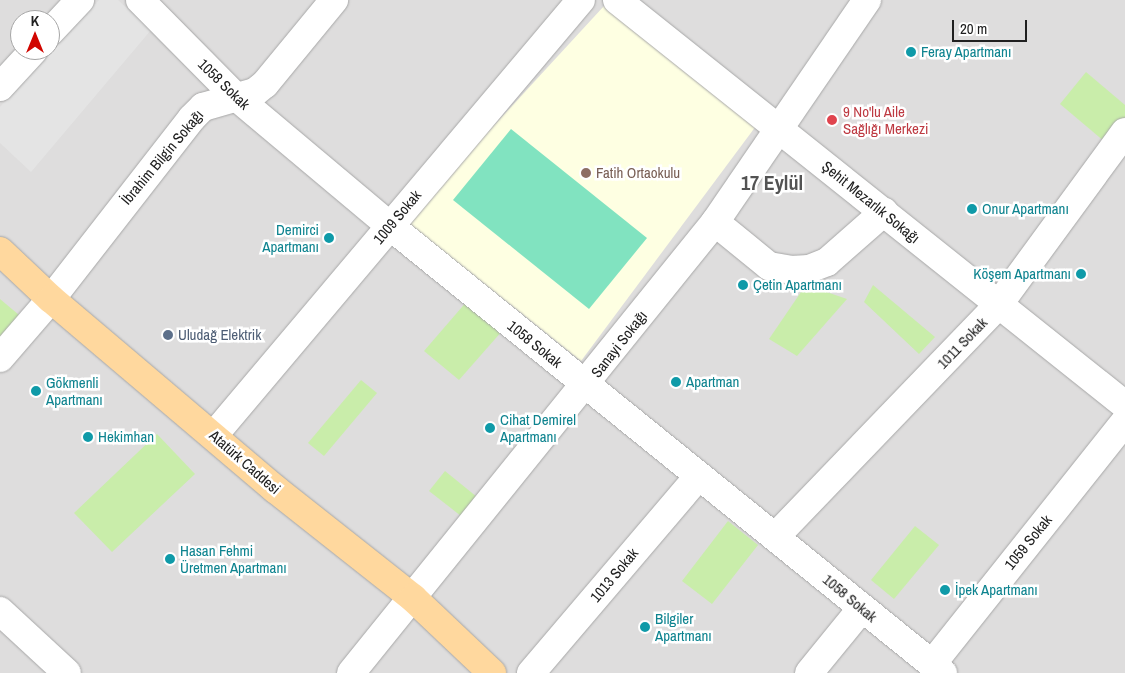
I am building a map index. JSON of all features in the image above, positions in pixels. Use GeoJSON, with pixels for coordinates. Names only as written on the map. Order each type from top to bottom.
{"type":"FeatureCollection","features":[{"type":"Feature","properties":{"kind":"main road","name":"Atatürk Caddesi"},"geometry":{"type":"LineString","coordinates":[[0,251],[51,299],[309,517],[412,598],[492,673]]}},
{"type":"Feature","properties":{"kind":"street"},"geometry":{"type":"LineString","coordinates":[[60,21],[80,0]]}},
{"type":"Feature","properties":{"kind":"street","name":"1058 Sokak"},"geometry":{"type":"LineString","coordinates":[[140,0],[234,95],[390,226],[937,668]]}},
{"type":"Feature","properties":{"kind":"street","name":"İbrahim Bilgin Sokağı"},"geometry":{"type":"LineString","coordinates":[[0,358],[51,299],[192,118],[204,107],[234,95],[255,92],[266,84],[334,0]]}},
{"type":"Feature","properties":{"kind":"street","name":"1009 Sokak"},"geometry":{"type":"LineString","coordinates":[[214,435],[581,0]]}},
{"type":"Feature","properties":{"kind":"street","name":"Şehit Mezarlık Sokağı"},"geometry":{"type":"LineString","coordinates":[[617,0],[1125,405]]}},
{"type":"Feature","properties":{"kind":"street","name":"Sanayi Sokağı"},"geometry":{"type":"LineString","coordinates":[[351,673],[586,386],[715,222],[867,0]]}},
{"type":"Feature","properties":{"kind":"street"},"geometry":{"type":"LineString","coordinates":[[0,87],[25,60]]}},
{"type":"Feature","properties":{"kind":"street","name":"1011 Sokak"},"geometry":{"type":"LineString","coordinates":[[776,536],[999,304],[1121,145]]}},
{"type":"Feature","properties":{"kind":"street"},"geometry":{"type":"LineString","coordinates":[[715,222],[769,266],[791,270],[810,269],[827,262],[884,212]]}},
{"type":"Feature","properties":{"kind":"street","name":"1059 Sokak"},"geometry":{"type":"LineString","coordinates":[[937,668],[1125,421]]}},
{"type":"Feature","properties":{"kind":"street","name":"1013 Sokak"},"geometry":{"type":"LineString","coordinates":[[531,673],[698,476]]}},
{"type":"Feature","properties":{"kind":"street"},"geometry":{"type":"LineString","coordinates":[[809,673],[862,608]]}},
{"type":"Feature","properties":{"kind":"street"},"geometry":{"type":"LineString","coordinates":[[0,611],[67,673]]}},
{"type":"Feature","properties":{"kind":"shaded area"},"geometry":{"type":"Polygon","coordinates":[[[0,0],[1125,0],[1125,673],[0,673],[0,0]]]}},
{"type":"Feature","properties":{"kind":"shaded area"},"geometry":{"type":"Polygon","coordinates":[[[99,0],[118,0],[151,30],[31,172],[0,143],[0,107],[43,60],[60,60],[60,42],[99,0]]]}},
{"type":"Feature","properties":{"kind":"shaded area","name":"Fatih Ortaokulu"},"geometry":{"type":"Polygon","coordinates":[[[604,6],[756,126],[581,361],[406,221],[604,6]]]}},
{"type":"Feature","properties":{"kind":"green space"},"geometry":{"type":"Polygon","coordinates":[[[1086,72],[1125,105],[1125,117],[1105,142],[1060,104],[1086,72]]]}},
{"type":"Feature","properties":{"kind":"green space"},"geometry":{"type":"Polygon","coordinates":[[[511,129],[647,238],[589,309],[453,200],[511,129]]]}},
{"type":"Feature","properties":{"kind":"green space"},"geometry":{"type":"Polygon","coordinates":[[[873,285],[935,337],[919,354],[864,302],[873,285]]]}},
{"type":"Feature","properties":{"kind":"green space"},"geometry":{"type":"Polygon","coordinates":[[[809,286],[847,299],[797,356],[769,339],[801,292],[809,286]]]}},
{"type":"Feature","properties":{"kind":"green space"},"geometry":{"type":"Polygon","coordinates":[[[0,299],[25,320],[0,348],[0,299]]]}},
{"type":"Feature","properties":{"kind":"green space"},"geometry":{"type":"Polygon","coordinates":[[[468,300],[503,330],[459,380],[424,351],[468,300]]]}},
{"type":"Feature","properties":{"kind":"green space"},"geometry":{"type":"Polygon","coordinates":[[[361,380],[377,393],[324,456],[308,443],[361,380]]]}},
{"type":"Feature","properties":{"kind":"green space"},"geometry":{"type":"Polygon","coordinates":[[[157,434],[195,474],[112,552],[74,513],[157,434]]]}},
{"type":"Feature","properties":{"kind":"green space"},"geometry":{"type":"Polygon","coordinates":[[[445,471],[477,497],[461,516],[429,491],[445,471]]]}},
{"type":"Feature","properties":{"kind":"green space"},"geometry":{"type":"Polygon","coordinates":[[[728,521],[758,545],[712,604],[682,581],[728,521]]]}},
{"type":"Feature","properties":{"kind":"green space"},"geometry":{"type":"Polygon","coordinates":[[[915,526],[939,545],[894,599],[871,580],[915,526]]]}},
{"type":"Feature","properties":{"kind":"place","name":"Feray Apartmanı"},"geometry":{"type":"Point","coordinates":[911,52]}},
{"type":"Feature","properties":{"kind":"place","name":"9 No'lu Aile Sağlığı Merkezi"},"geometry":{"type":"Point","coordinates":[832,120]}},
{"type":"Feature","properties":{"kind":"place","name":"Fatih Ortaokulu"},"geometry":{"type":"Point","coordinates":[586,173]}},
{"type":"Feature","properties":{"kind":"place","name":"Onur Apartmanı"},"geometry":{"type":"Point","coordinates":[972,209]}},
{"type":"Feature","properties":{"kind":"place","name":"Demirci Apartmanı"},"geometry":{"type":"Point","coordinates":[329,238]}},
{"type":"Feature","properties":{"kind":"place","name":"Köşem Apartmanı"},"geometry":{"type":"Point","coordinates":[1081,274]}},
{"type":"Feature","properties":{"kind":"place","name":"Çetin Apartmanı"},"geometry":{"type":"Point","coordinates":[743,285]}},
{"type":"Feature","properties":{"kind":"place","name":"Uludağ Elektrik"},"geometry":{"type":"Point","coordinates":[168,335]}},
{"type":"Feature","properties":{"kind":"place","name":"Apartman"},"geometry":{"type":"Point","coordinates":[676,382]}},
{"type":"Feature","properties":{"kind":"place","name":"Gökmenli Apartmanı"},"geometry":{"type":"Point","coordinates":[36,391]}},
{"type":"Feature","properties":{"kind":"place","name":"Cihat Demirel Apartmanı"},"geometry":{"type":"Point","coordinates":[490,428]}},
{"type":"Feature","properties":{"kind":"place","name":"Hekimhan"},"geometry":{"type":"Point","coordinates":[88,437]}},
{"type":"Feature","properties":{"kind":"place","name":"Hasan Fehmi Üretmen Apartmanı"},"geometry":{"type":"Point","coordinates":[170,559]}},
{"type":"Feature","properties":{"kind":"place","name":"İpek Apartmanı"},"geometry":{"type":"Point","coordinates":[945,590]}},
{"type":"Feature","properties":{"kind":"place","name":"Bilgiler Apartmanı"},"geometry":{"type":"Point","coordinates":[645,627]}},
{"type":"Feature","properties":{"kind":"district","name":"17 Eylül"},"geometry":{"type":"Point","coordinates":[772,182]}}]}
